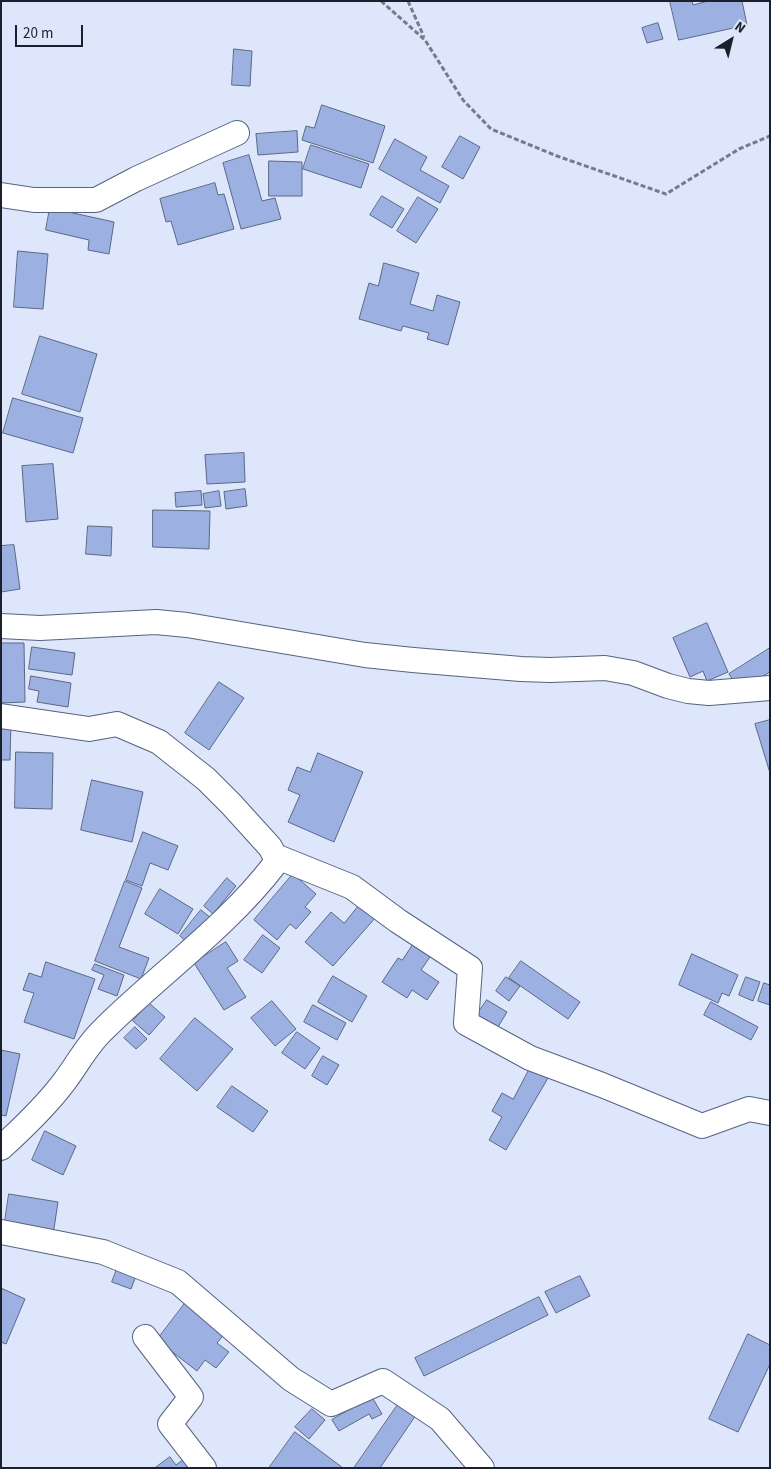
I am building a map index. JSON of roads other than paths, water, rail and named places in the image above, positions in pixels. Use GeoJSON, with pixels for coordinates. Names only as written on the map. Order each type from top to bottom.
{"type":"FeatureCollection","features":[{"type":"Feature","properties":{"kind":"street"},"geometry":{"type":"LineString","coordinates":[[1,195],[34,200],[96,200],[136,179],[237,133]]}},
{"type":"Feature","properties":{"kind":"street"},"geometry":{"type":"LineString","coordinates":[[1,626],[40,628],[156,622],[365,655],[403,659],[521,669],[604,668],[634,673],[668,686],[688,691],[709,693],[770,688]]}},
{"type":"Feature","properties":{"kind":"street"},"geometry":{"type":"LineString","coordinates":[[1,716],[89,729],[117,724],[159,742],[206,779],[270,847],[275,856],[275,864],[271,870],[230,915],[121,1012],[94,1039],[64,1081],[28,1123],[1,1148]]}},
{"type":"Feature","properties":{"kind":"street"},"geometry":{"type":"LineString","coordinates":[[275,856],[352,888],[398,921],[470,968],[466,1023],[530,1058],[702,1126],[749,1109],[770,1113]]}},
{"type":"Feature","properties":{"kind":"street"},"geometry":{"type":"LineString","coordinates":[[1,1232],[103,1252],[178,1282],[291,1379],[331,1404],[383,1381],[440,1419],[482,1468]]}},
{"type":"Feature","properties":{"kind":"street"},"geometry":{"type":"LineString","coordinates":[[145,1337],[191,1397],[170,1424],[204,1468]]}}]}
